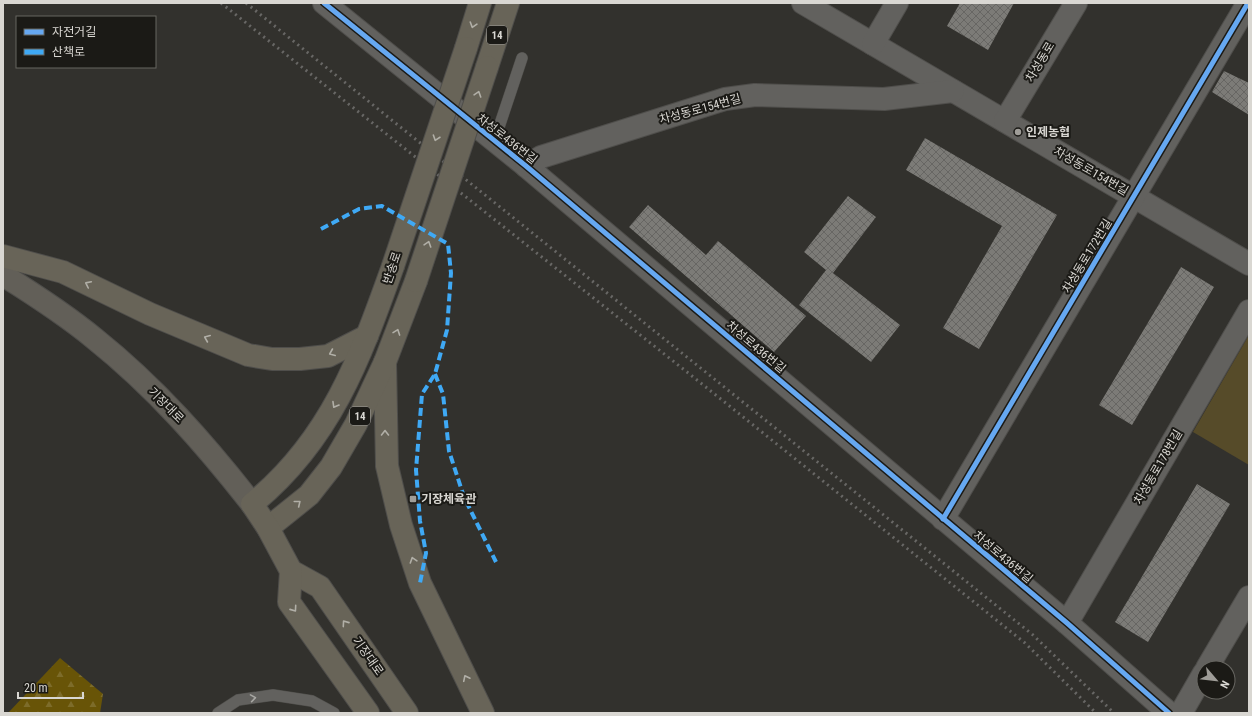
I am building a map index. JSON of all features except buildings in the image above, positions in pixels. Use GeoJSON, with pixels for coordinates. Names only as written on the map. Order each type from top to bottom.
{"type":"FeatureCollection","features":[{"type":"Feature","properties":{"kind":"main road","name":"반송로"},"geometry":{"type":"LineString","coordinates":[[252,504],[272,488],[298,462],[336,405],[367,336],[393,266],[480,3]]}},
{"type":"Feature","properties":{"kind":"main road","name":"14"},"geometry":{"type":"LineString","coordinates":[[268,528],[308,495],[331,467],[356,424],[385,362],[416,281],[508,3]]}},
{"type":"Feature","properties":{"kind":"main road"},"geometry":{"type":"LineString","coordinates":[[3,256],[63,272],[150,314],[248,354],[272,359],[300,359],[328,356],[367,336]]}},
{"type":"Feature","properties":{"kind":"main road","name":"기장대로"},"geometry":{"type":"LineString","coordinates":[[3,275],[45,302],[96,339],[138,377],[186,424],[252,504],[268,528],[291,571],[320,587],[407,713]]}},
{"type":"Feature","properties":{"kind":"main road"},"geometry":{"type":"LineString","coordinates":[[385,362],[387,466],[401,525],[420,583],[483,713]]}},
{"type":"Feature","properties":{"kind":"main road"},"geometry":{"type":"LineString","coordinates":[[291,571],[289,602],[368,713]]}},
{"type":"Feature","properties":{"kind":"street","name":"차성로436번길"},"geometry":{"type":"LineString","coordinates":[[324,3],[494,142],[526,166],[1067,623],[1170,713]]}},
{"type":"Feature","properties":{"kind":"street","name":"차성동로154번길"},"geometry":{"type":"LineString","coordinates":[[803,3],[1249,264]]}},
{"type":"Feature","properties":{"kind":"street"},"geometry":{"type":"LineString","coordinates":[[873,44],[897,3]]}},
{"type":"Feature","properties":{"kind":"street","name":"차성동로"},"geometry":{"type":"LineString","coordinates":[[1005,121],[1076,3]]}},
{"type":"Feature","properties":{"kind":"street","name":"차성동로172번길"},"geometry":{"type":"LineString","coordinates":[[943,519],[1248,3]]}},
{"type":"Feature","properties":{"kind":"street","name":"차성동로154번길"},"geometry":{"type":"LineString","coordinates":[[526,166],[541,157],[725,100],[755,95],[884,99],[953,91]]}},
{"type":"Feature","properties":{"kind":"street","name":"차성동로178번길"},"geometry":{"type":"LineString","coordinates":[[1067,623],[1249,311]]}},
{"type":"Feature","properties":{"kind":"street"},"geometry":{"type":"LineString","coordinates":[[1212,660],[1249,596]]}},
{"type":"Feature","properties":{"kind":"street"},"geometry":{"type":"LineString","coordinates":[[1181,713],[1196,687]]}},
{"type":"Feature","properties":{"kind":"lane"},"geometry":{"type":"LineString","coordinates":[[494,142],[522,58]]}},
{"type":"Feature","properties":{"kind":"lane"},"geometry":{"type":"LineString","coordinates":[[218,713],[238,700],[274,695],[312,701],[334,713]]}},
{"type":"Feature","properties":{"kind":"green space"},"geometry":{"type":"Polygon","coordinates":[[[60,658],[103,694],[100,713],[8,713],[60,658]]]}},
{"type":"Feature","properties":{"kind":"shaded area"},"geometry":{"type":"Polygon","coordinates":[[[1249,335],[1249,465],[1193,432],[1249,335]]]}},
{"type":"Feature","properties":{"kind":"railway"},"geometry":{"type":"LineString","coordinates":[[221,3],[692,376],[1025,643],[1096,713]]}},
{"type":"Feature","properties":{"kind":"railway"},"geometry":{"type":"LineString","coordinates":[[246,3],[1033,635],[1114,713]]}},
{"type":"Feature","properties":{"kind":"marked path"},"geometry":{"type":"LineString","coordinates":[[321,229],[359,209],[382,206],[448,244],[451,273],[447,330],[435,374],[422,394],[416,470],[420,521],[426,553],[420,583]]}},
{"type":"Feature","properties":{"kind":"marked path"},"geometry":{"type":"LineString","coordinates":[[435,374],[443,394],[449,451],[464,497],[496,562]]}},
{"type":"Feature","properties":{"kind":"cycle path"},"geometry":{"type":"LineString","coordinates":[[324,3],[526,166],[1067,623],[1169,713]]}},
{"type":"Feature","properties":{"kind":"cycle path"},"geometry":{"type":"LineString","coordinates":[[943,519],[1248,3]]}},
{"type":"Feature","properties":{"kind":"place","name":"인제농협"},"geometry":{"type":"Point","coordinates":[1018,132]}},
{"type":"Feature","properties":{"kind":"place","name":"기장체육관"},"geometry":{"type":"Point","coordinates":[413,499]}}]}
